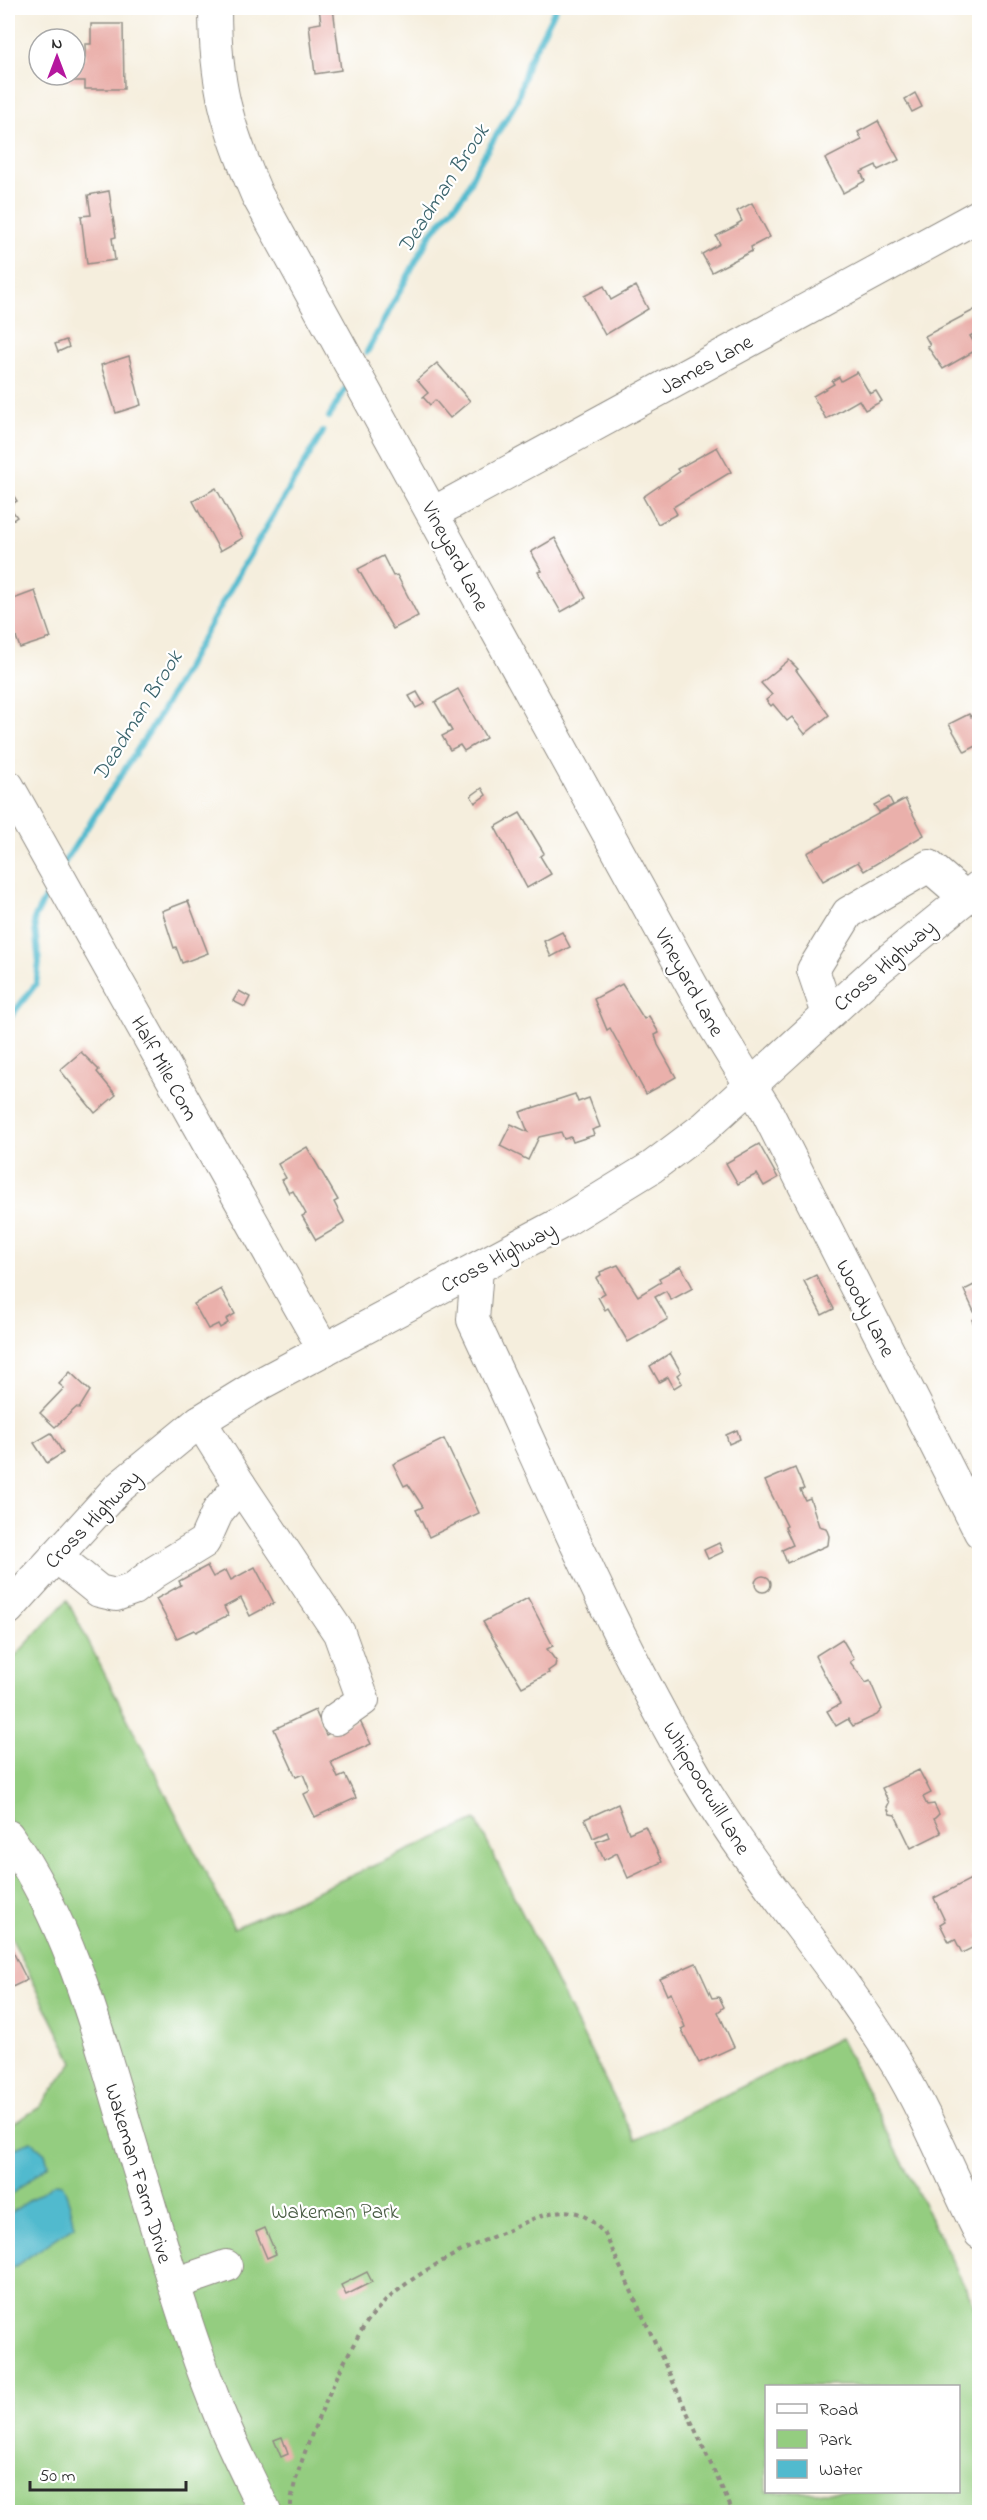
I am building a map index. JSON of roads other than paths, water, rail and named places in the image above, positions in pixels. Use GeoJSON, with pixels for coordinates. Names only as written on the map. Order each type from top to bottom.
{"type":"FeatureCollection","features":[{"type":"Feature","properties":{"kind":"street","name":"Vineyard Lane"},"geometry":{"type":"LineString","coordinates":[[215,8],[220,90],[228,124],[240,156],[288,255],[433,513],[713,1024],[750,1086]]}},
{"type":"Feature","properties":{"kind":"street","name":"James Lane"},"geometry":{"type":"LineString","coordinates":[[433,513],[980,214]]}},
{"type":"Feature","properties":{"kind":"street","name":"Half Mile Com"},"geometry":{"type":"LineString","coordinates":[[8,786],[324,1350]]}},
{"type":"Feature","properties":{"kind":"street"},"geometry":{"type":"LineString","coordinates":[[828,1014],[813,970],[848,913],[929,866],[972,892]]}},
{"type":"Feature","properties":{"kind":"street","name":"Cross Highway"},"geometry":{"type":"LineString","coordinates":[[8,1609],[117,1489],[200,1421],[243,1394],[477,1269],[645,1172],[696,1134],[828,1014],[972,892]]}},
{"type":"Feature","properties":{"kind":"street","name":"Woody Lane"},"geometry":{"type":"LineString","coordinates":[[750,1086],[766,1110],[980,1532]]}},
{"type":"Feature","properties":{"kind":"street","name":"Whippoorwill Lane"},"geometry":{"type":"LineString","coordinates":[[473,1320],[477,1269]]}},
{"type":"Feature","properties":{"kind":"street","name":"Whippoorwill Lane"},"geometry":{"type":"LineString","coordinates":[[435,1291],[473,1320],[626,1645],[687,1759],[729,1828],[834,1969],[897,2065],[980,2233]]}},
{"type":"Feature","properties":{"kind":"street"},"geometry":{"type":"LineString","coordinates":[[200,1421],[339,1633],[363,1700],[336,1719]]}},
{"type":"Feature","properties":{"kind":"street"},"geometry":{"type":"LineString","coordinates":[[56,1556],[99,1591],[116,1595],[133,1590],[155,1572],[204,1542],[218,1511],[240,1485]]}},
{"type":"Feature","properties":{"kind":"street","name":"Wakeman Farm Drive"},"geometry":{"type":"LineString","coordinates":[[8,1836],[21,1855],[51,1914],[82,1985],[174,2284],[216,2406],[265,2512]]}},
{"type":"Feature","properties":{"kind":"street"},"geometry":{"type":"LineString","coordinates":[[174,2284],[226,2266]]}},
{"type":"Feature","properties":{"kind":"water"},"geometry":{"type":"Polygon","coordinates":[[[31,2141],[45,2153],[48,2165],[8,2197],[8,2152],[31,2141]]]}},
{"type":"Feature","properties":{"kind":"water"},"geometry":{"type":"Polygon","coordinates":[[[55,2183],[62,2184],[64,2188],[72,2211],[74,2226],[8,2271],[8,2215],[55,2183]]]}},
{"type":"Feature","properties":{"kind":"waterway","name":"Deadman Brook"},"geometry":{"type":"LineString","coordinates":[[367,352],[430,235],[465,193],[477,167],[517,101],[528,62],[556,8]]}},
{"type":"Feature","properties":{"kind":"waterway","name":"Deadman Brook"},"geometry":{"type":"LineString","coordinates":[[329,417],[345,389]]}},
{"type":"Feature","properties":{"kind":"waterway","name":"Deadman Brook"},"geometry":{"type":"LineString","coordinates":[[64,863],[158,718],[242,568],[323,432]]}},
{"type":"Feature","properties":{"kind":"waterway","name":"Deadman Brook"},"geometry":{"type":"LineString","coordinates":[[8,1020],[36,984],[39,963],[34,919],[52,885]]}},
{"type":"Feature","properties":{"kind":"park label","name":"Wakeman Park"},"geometry":{"type":"Point","coordinates":[335,2211]}}]}
